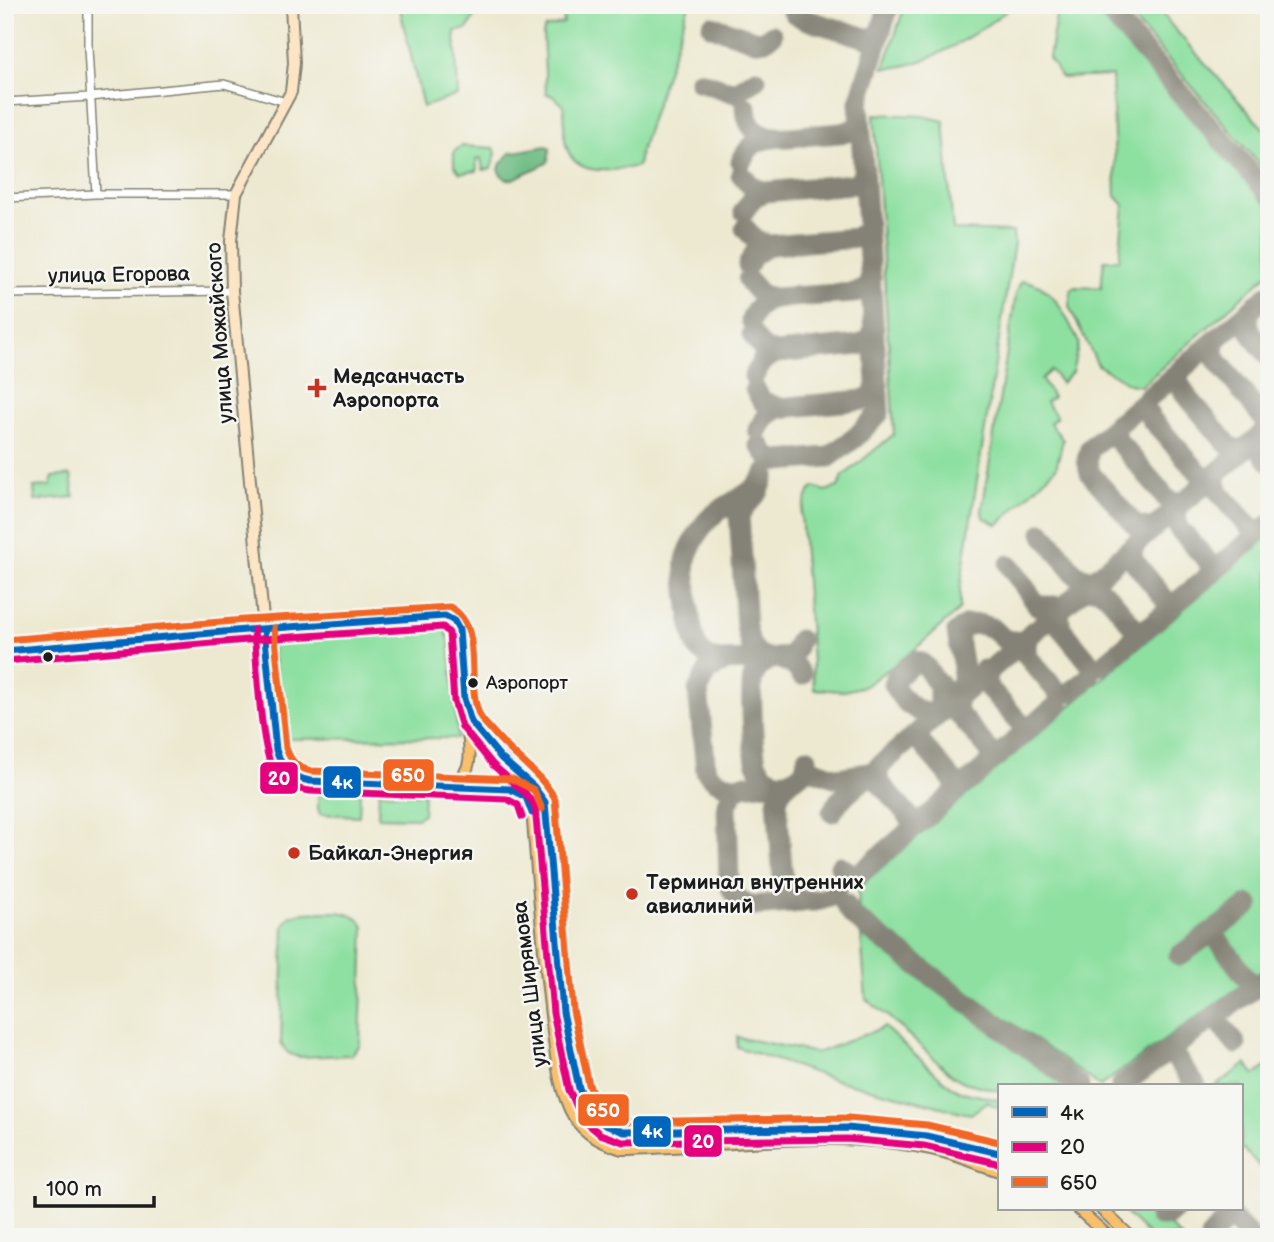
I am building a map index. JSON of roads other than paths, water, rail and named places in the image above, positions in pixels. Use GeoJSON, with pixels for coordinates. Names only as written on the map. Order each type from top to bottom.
{"type":"FeatureCollection","features":[{"type":"Feature","properties":{"kind":"main road","name":"улица Ширямова"},"geometry":{"type":"LineString","coordinates":[[5,651],[445,616],[454,621],[459,630],[464,699],[474,728],[534,787],[545,802],[565,1022],[584,1103],[598,1120],[613,1130],[624,1132],[856,1129],[915,1134],[998,1153]]}},
{"type":"Feature","properties":{"kind":"main road","name":"улица Ширямова"},"geometry":{"type":"LineString","coordinates":[[264,629],[276,750],[279,761],[290,775],[310,780],[510,789],[520,792],[529,802],[532,810],[546,981],[557,1063],[564,1092],[575,1119],[595,1138],[622,1149],[730,1142],[859,1141],[929,1149],[998,1171]]}},
{"type":"Feature","properties":{"kind":"main road"},"geometry":{"type":"LineString","coordinates":[[437,785],[457,781],[466,769],[470,752],[464,699]]}},
{"type":"Feature","properties":{"kind":"main road"},"geometry":{"type":"LineString","coordinates":[[978,1148],[998,1156],[994,1164],[979,1164]]}},
{"type":"Feature","properties":{"kind":"main road"},"geometry":{"type":"LineString","coordinates":[[1079,1210],[1098,1232],[1109,1237]]}},
{"type":"Feature","properties":{"kind":"main road"},"geometry":{"type":"LineString","coordinates":[[1102,1210],[1131,1237]]}},
{"type":"Feature","properties":{"kind":"street"},"geometry":{"type":"LineString","coordinates":[[96,194],[88,6],[100,5]]}},
{"type":"Feature","properties":{"kind":"street","name":"улица Можайского"},"geometry":{"type":"LineString","coordinates":[[264,629],[232,291],[231,241],[236,194],[291,92],[294,63],[291,5]]}},
{"type":"Feature","properties":{"kind":"street"},"geometry":{"type":"LineString","coordinates":[[5,102],[224,84],[285,102]]}},
{"type":"Feature","properties":{"kind":"street"},"geometry":{"type":"LineString","coordinates":[[5,198],[96,194],[236,194]]}},
{"type":"Feature","properties":{"kind":"street","name":"улица Егорова"},"geometry":{"type":"LineString","coordinates":[[5,294],[232,291]]}},
{"type":"Feature","properties":{"kind":"place","name":"Медсанчасть Аэропорта"},"geometry":{"type":"Point","coordinates":[317,388]}},
{"type":"Feature","properties":{"kind":"place","name":"Аэропорт"},"geometry":{"type":"Point","coordinates":[473,683]}},
{"type":"Feature","properties":{"kind":"place","name":"Байкал-Энергия"},"geometry":{"type":"Point","coordinates":[294,853]}},
{"type":"Feature","properties":{"kind":"place","name":"Терминал внутренних авиалиний"},"geometry":{"type":"Point","coordinates":[632,894]}}]}
